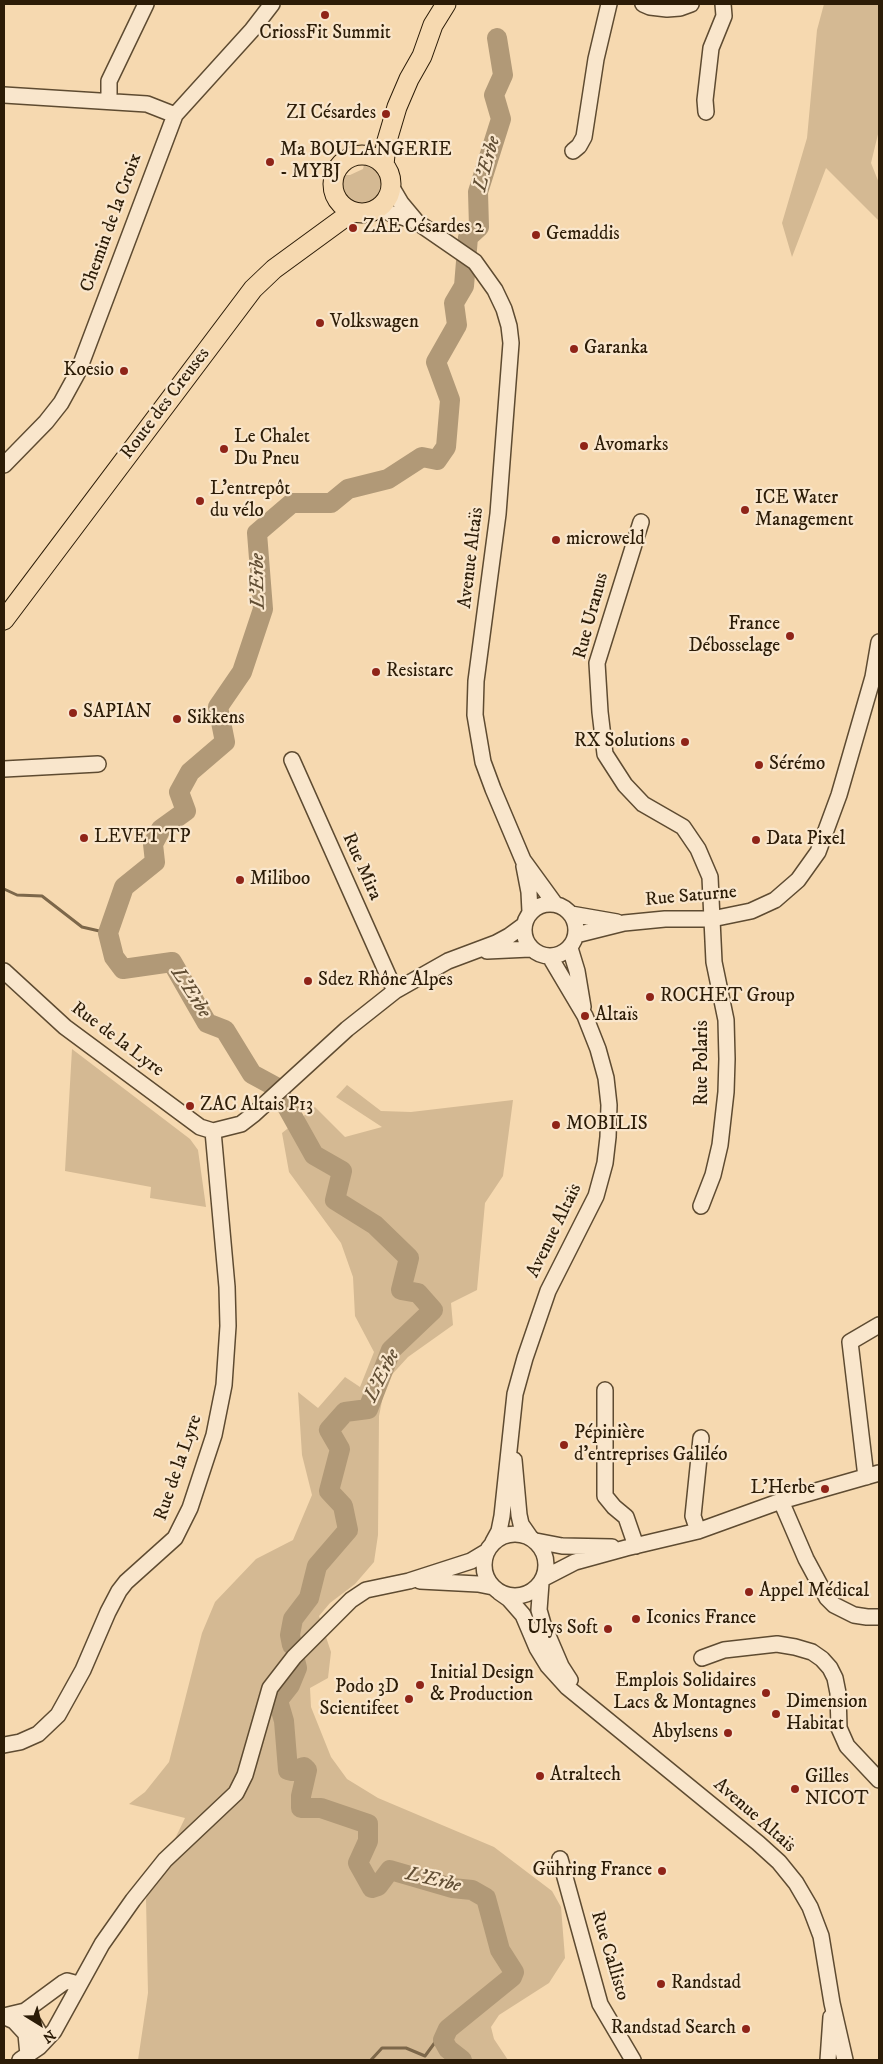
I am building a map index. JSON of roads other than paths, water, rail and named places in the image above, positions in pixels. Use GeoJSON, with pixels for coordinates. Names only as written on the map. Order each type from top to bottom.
{"type":"FeatureCollection","features":[{"type":"Feature","properties":{"kind":"main road"},"geometry":{"type":"LineString","coordinates":[[361,154],[377,134],[401,77],[415,51],[434,25],[446,4]]}},
{"type":"Feature","properties":{"kind":"main road"},"geometry":{"type":"LineString","coordinates":[[384,165],[386,144],[397,107],[409,79],[422,56],[434,25]]}},
{"type":"Feature","properties":{"kind":"main road"},"geometry":{"type":"LineString","coordinates":[[253,288],[269,266],[294,242],[323,219],[330,208],[334,196],[332,178],[335,170],[341,163],[350,157],[361,154],[374,157],[384,165],[391,179],[387,199],[378,209],[366,214],[352,212],[339,203],[334,196]]}},
{"type":"Feature","properties":{"kind":"main road","name":"Route des Creuses"},"geometry":{"type":"LineString","coordinates":[[4,620],[253,288],[352,212]]}},
{"type":"Feature","properties":{"kind":"street"},"geometry":{"type":"LineString","coordinates":[[109,101],[110,81],[146,4]]}},
{"type":"Feature","properties":{"kind":"street","name":"Chemin de la Croix"},"geometry":{"type":"LineString","coordinates":[[4,465],[46,422],[61,403],[78,372],[175,115],[252,30],[272,4]]}},
{"type":"Feature","properties":{"kind":"street"},"geometry":{"type":"LineString","coordinates":[[573,151],[579,146],[584,137],[596,59],[609,4]]}},
{"type":"Feature","properties":{"kind":"street"},"geometry":{"type":"LineString","coordinates":[[642,4],[667,9],[680,8],[690,4]]}},
{"type":"Feature","properties":{"kind":"street"},"geometry":{"type":"LineString","coordinates":[[706,112],[709,57],[724,16],[723,4]]}},
{"type":"Feature","properties":{"kind":"street"},"geometry":{"type":"LineString","coordinates":[[4,95],[146,104],[175,115]]}},
{"type":"Feature","properties":{"kind":"street"},"geometry":{"type":"LineString","coordinates":[[391,186],[401,203],[417,222]]}},
{"type":"Feature","properties":{"kind":"street"},"geometry":{"type":"LineString","coordinates":[[378,209],[417,222]]}},
{"type":"Feature","properties":{"kind":"street","name":"Avenue Altaïs"},"geometry":{"type":"LineString","coordinates":[[417,222],[475,262],[495,290],[510,326],[511,343],[498,514],[476,681],[475,715],[484,762],[492,789],[523,860],[555,904]]}},
{"type":"Feature","properties":{"kind":"street","name":"Rue Uranus"},"geometry":{"type":"LineString","coordinates":[[641,522],[597,663],[600,712],[606,754],[625,785],[643,804],[683,828],[698,849],[710,876],[712,919]]}},
{"type":"Feature","properties":{"kind":"street","name":"Rue Saturne"},"geometry":{"type":"LineString","coordinates":[[573,942],[624,923],[665,919],[712,919],[751,911],[775,900],[798,880],[818,852],[839,795],[873,677],[879,642]]}},
{"type":"Feature","properties":{"kind":"street","name":"Rue Mira"},"geometry":{"type":"LineString","coordinates":[[292,760],[395,990]]}},
{"type":"Feature","properties":{"kind":"street"},"geometry":{"type":"LineString","coordinates":[[4,769],[98,764]]}},
{"type":"Feature","properties":{"kind":"street","name":"Avenue Altaïs"},"geometry":{"type":"LineString","coordinates":[[523,860],[529,892],[527,919]]}},
{"type":"Feature","properties":{"kind":"street"},"geometry":{"type":"LineString","coordinates":[[213,1130],[241,1124],[297,1075],[346,1028],[395,990],[448,961],[509,936],[527,919],[546,904],[555,904],[571,914],[575,922],[573,942],[563,954],[550,957],[541,956],[530,949],[523,934],[527,919]]}},
{"type":"Feature","properties":{"kind":"street","name":"Rue Saturne"},"geometry":{"type":"LineString","coordinates":[[571,914],[624,923]]}},
{"type":"Feature","properties":{"kind":"street","name":"Rue Polaris"},"geometry":{"type":"LineString","coordinates":[[701,1206],[713,1175],[720,1144],[726,1084],[726,1020],[714,962],[712,919]]}},
{"type":"Feature","properties":{"kind":"street","name":"Avenue Altaïs"},"geometry":{"type":"LineString","coordinates":[[573,942],[585,1016]]}},
{"type":"Feature","properties":{"kind":"street"},"geometry":{"type":"LineString","coordinates":[[475,951],[530,949]]}},
{"type":"Feature","properties":{"kind":"street","name":"Avenue Altaïs"},"geometry":{"type":"LineString","coordinates":[[490,1547],[499,1531],[516,1394],[536,1322],[560,1265],[596,1196],[605,1163],[609,1105],[606,1078],[598,1049],[585,1016],[550,957]]}},
{"type":"Feature","properties":{"kind":"street","name":"Rue de la Lyre"},"geometry":{"type":"LineString","coordinates":[[4,971],[65,1027],[200,1127],[213,1130],[227,1287],[228,1326],[224,1385],[214,1435],[190,1508],[175,1538],[126,1582],[119,1591],[108,1612],[84,1670],[58,1715],[38,1734],[20,1742],[4,1745]]}},
{"type":"Feature","properties":{"kind":"street"},"geometry":{"type":"LineString","coordinates":[[409,1581],[478,1584],[510,1596],[522,1596],[532,1591],[542,1581],[575,1562],[698,1532],[781,1502],[873,1475],[850,1342],[879,1325]]}},
{"type":"Feature","properties":{"kind":"street"},"geometry":{"type":"LineString","coordinates":[[605,1390],[605,1496],[626,1517],[631,1547]]}},
{"type":"Feature","properties":{"kind":"street","name":"Avenue Altaïs"},"geometry":{"type":"LineString","coordinates":[[511,1434],[518,1486],[519,1515],[522,1524],[533,1539]]}},
{"type":"Feature","properties":{"kind":"street"},"geometry":{"type":"LineString","coordinates":[[698,1532],[693,1516],[701,1438]]}},
{"type":"Feature","properties":{"kind":"street"},"geometry":{"type":"LineString","coordinates":[[781,1502],[806,1559],[827,1598],[834,1605],[854,1615],[867,1618],[879,1617]]}},
{"type":"Feature","properties":{"kind":"street"},"geometry":{"type":"LineString","coordinates":[[24,2058],[41,2045],[54,2031],[78,1984],[116,1923],[165,1860],[236,1793],[245,1775],[270,1688],[280,1674],[351,1600],[366,1590],[409,1581],[471,1561],[501,1537],[511,1534],[521,1534],[562,1546],[631,1547]]}},
{"type":"Feature","properties":{"kind":"street"},"geometry":{"type":"LineString","coordinates":[[533,1539],[542,1549],[546,1558],[546,1568],[542,1581]]}},
{"type":"Feature","properties":{"kind":"street"},"geometry":{"type":"LineString","coordinates":[[490,1547],[484,1561],[484,1571],[487,1580],[496,1590]]}},
{"type":"Feature","properties":{"kind":"street","name":"Avenue Altaïs"},"geometry":{"type":"LineString","coordinates":[[542,1581],[539,1610],[543,1624],[561,1666],[584,1699]]}},
{"type":"Feature","properties":{"kind":"street","name":"Avenue Altaïs"},"geometry":{"type":"LineString","coordinates":[[496,1590],[509,1599],[523,1615],[537,1648],[548,1666],[567,1687],[584,1699],[779,1862],[796,1883],[810,1907],[825,1950],[832,2003],[845,2060]]}},
{"type":"Feature","properties":{"kind":"street"},"geometry":{"type":"LineString","coordinates":[[702,1658],[724,1650],[777,1644],[812,1652],[830,1668],[835,1678],[838,1693],[839,1728],[847,1746],[879,1780]]}},
{"type":"Feature","properties":{"kind":"street","name":"Rue Callisto"},"geometry":{"type":"LineString","coordinates":[[560,1859],[600,2004],[633,2060]]}},
{"type":"Feature","properties":{"kind":"street"},"geometry":{"type":"LineString","coordinates":[[9,2016],[31,2007],[67,1981],[78,1984]]}},
{"type":"Feature","properties":{"kind":"street","name":"Avenue Altaïs"},"geometry":{"type":"LineString","coordinates":[[828,2060],[832,2003]]}},
{"type":"Feature","properties":{"kind":"street"},"geometry":{"type":"LineString","coordinates":[[9,2016],[27,2017],[40,2034],[41,2045]]}},
{"type":"Feature","properties":{"kind":"street"},"geometry":{"type":"LineString","coordinates":[[9,2016],[26,2034],[24,2058]]}},
{"type":"Feature","properties":{"kind":"waterway","name":"L'Erbe"},"geometry":{"type":"LineString","coordinates":[[292,1645],[290,1635],[293,1619],[309,1598],[317,1566],[348,1530],[343,1506],[329,1491],[340,1449],[329,1430],[345,1412],[368,1409],[391,1350],[433,1310],[418,1293],[401,1290],[409,1258],[375,1225],[335,1200],[342,1171],[314,1155],[276,1087],[252,1074],[225,1030],[207,1023],[172,962],[123,969],[114,957],[108,933],[124,887],[155,862],[153,844],[161,829],[186,811],[179,792],[190,772],[225,742],[218,707],[242,672],[263,609],[257,533],[292,503],[331,503],[348,489],[388,479],[422,457],[437,460],[446,447],[450,400],[436,362],[457,325],[454,303],[464,286],[468,237],[479,227],[478,192],[501,119],[494,95],[503,75],[497,38]]}},
{"type":"Feature","properties":{"kind":"waterway"},"geometry":{"type":"LineString","coordinates":[[4,889],[17,895],[42,896],[82,927],[108,933]]}},
{"type":"Feature","properties":{"kind":"waterway","name":"L'Erbe"},"geometry":{"type":"LineString","coordinates":[[295,1660],[297,1668],[290,1685],[279,1699],[279,1704],[284,1721],[288,1770],[292,1771],[304,1767],[307,1770],[301,1796],[301,1808],[321,1808],[368,1824],[368,1841],[358,1863],[372,1888],[378,1886],[390,1870],[452,1888],[472,1890],[486,1898],[500,1950],[514,1972],[512,1977],[448,2029],[443,2040],[448,2049],[462,2060]]}},
{"type":"Feature","properties":{"kind":"waterway"},"geometry":{"type":"LineString","coordinates":[[371,2060],[382,2048],[406,2048],[425,2056],[436,2041],[443,2040]]}},
{"type":"Feature","properties":{"kind":"place","name":"CriossFit Summit"},"geometry":{"type":"Point","coordinates":[325,15]}},
{"type":"Feature","properties":{"kind":"place","name":"ZI Césardes"},"geometry":{"type":"Point","coordinates":[386,114]}},
{"type":"Feature","properties":{"kind":"place","name":"Ma BOULANGERIE - MYBJ"},"geometry":{"type":"Point","coordinates":[270,162]}},
{"type":"Feature","properties":{"kind":"place","name":"ZAE Césardes 2"},"geometry":{"type":"Point","coordinates":[353,228]}},
{"type":"Feature","properties":{"kind":"place","name":"Gemaddis"},"geometry":{"type":"Point","coordinates":[536,235]}},
{"type":"Feature","properties":{"kind":"place","name":"Volkswagen"},"geometry":{"type":"Point","coordinates":[320,323]}},
{"type":"Feature","properties":{"kind":"place","name":"Garanka"},"geometry":{"type":"Point","coordinates":[574,349]}},
{"type":"Feature","properties":{"kind":"place","name":"Koesio"},"geometry":{"type":"Point","coordinates":[124,371]}},
{"type":"Feature","properties":{"kind":"place","name":"Avomarks"},"geometry":{"type":"Point","coordinates":[584,446]}},
{"type":"Feature","properties":{"kind":"place","name":"Le Chalet Du Pneu"},"geometry":{"type":"Point","coordinates":[224,449]}},
{"type":"Feature","properties":{"kind":"place","name":"L'entrepôt du vélo"},"geometry":{"type":"Point","coordinates":[200,501]}},
{"type":"Feature","properties":{"kind":"place","name":"ICE Water Management"},"geometry":{"type":"Point","coordinates":[745,510]}},
{"type":"Feature","properties":{"kind":"place","name":"microweld"},"geometry":{"type":"Point","coordinates":[556,540]}},
{"type":"Feature","properties":{"kind":"place","name":"France Débosselage"},"geometry":{"type":"Point","coordinates":[790,636]}},
{"type":"Feature","properties":{"kind":"place","name":"Resistarc"},"geometry":{"type":"Point","coordinates":[376,672]}},
{"type":"Feature","properties":{"kind":"place","name":"SAPIAN"},"geometry":{"type":"Point","coordinates":[73,713]}},
{"type":"Feature","properties":{"kind":"place","name":"Sikkens"},"geometry":{"type":"Point","coordinates":[177,719]}},
{"type":"Feature","properties":{"kind":"place","name":"RX Solutions"},"geometry":{"type":"Point","coordinates":[685,742]}},
{"type":"Feature","properties":{"kind":"place","name":"Sérémo"},"geometry":{"type":"Point","coordinates":[759,765]}},
{"type":"Feature","properties":{"kind":"place","name":"LEVET TP"},"geometry":{"type":"Point","coordinates":[84,838]}},
{"type":"Feature","properties":{"kind":"place","name":"Data Pixel"},"geometry":{"type":"Point","coordinates":[756,840]}},
{"type":"Feature","properties":{"kind":"place","name":"Miliboo"},"geometry":{"type":"Point","coordinates":[240,880]}},
{"type":"Feature","properties":{"kind":"place","name":"Sdez Rhône Alpes"},"geometry":{"type":"Point","coordinates":[308,981]}},
{"type":"Feature","properties":{"kind":"place","name":"ROCHET Group"},"geometry":{"type":"Point","coordinates":[650,997]}},
{"type":"Feature","properties":{"kind":"place","name":"Altaïs"},"geometry":{"type":"Point","coordinates":[585,1016]}},
{"type":"Feature","properties":{"kind":"place","name":"ZAC Altais P13"},"geometry":{"type":"Point","coordinates":[190,1106]}},
{"type":"Feature","properties":{"kind":"place","name":"MOBILIS"},"geometry":{"type":"Point","coordinates":[556,1125]}},
{"type":"Feature","properties":{"kind":"place","name":"Pépinière d'entreprises Galiléo"},"geometry":{"type":"Point","coordinates":[564,1445]}},
{"type":"Feature","properties":{"kind":"place","name":"L'Herbe"},"geometry":{"type":"Point","coordinates":[825,1489]}},
{"type":"Feature","properties":{"kind":"place","name":"Appel Médical"},"geometry":{"type":"Point","coordinates":[749,1592]}},
{"type":"Feature","properties":{"kind":"place","name":"Iconics France"},"geometry":{"type":"Point","coordinates":[636,1619]}},
{"type":"Feature","properties":{"kind":"place","name":"Ulys Soft"},"geometry":{"type":"Point","coordinates":[608,1629]}},
{"type":"Feature","properties":{"kind":"place","name":"Initial Design & Production"},"geometry":{"type":"Point","coordinates":[420,1685]}},
{"type":"Feature","properties":{"kind":"place","name":"Emplois Solidaires Lacs & Montagnes"},"geometry":{"type":"Point","coordinates":[766,1693]}},
{"type":"Feature","properties":{"kind":"place","name":"Podo 3D Scientifeet"},"geometry":{"type":"Point","coordinates":[409,1699]}},
{"type":"Feature","properties":{"kind":"place","name":"Dimension Habitat"},"geometry":{"type":"Point","coordinates":[776,1714]}},
{"type":"Feature","properties":{"kind":"place","name":"Abylsens"},"geometry":{"type":"Point","coordinates":[728,1733]}},
{"type":"Feature","properties":{"kind":"place","name":"Atraltech"},"geometry":{"type":"Point","coordinates":[540,1776]}},
{"type":"Feature","properties":{"kind":"place","name":"Gilles NICOT"},"geometry":{"type":"Point","coordinates":[795,1789]}},
{"type":"Feature","properties":{"kind":"place","name":"Gühring France"},"geometry":{"type":"Point","coordinates":[662,1871]}},
{"type":"Feature","properties":{"kind":"place","name":"Randstad"},"geometry":{"type":"Point","coordinates":[661,1984]}},
{"type":"Feature","properties":{"kind":"place","name":"Randstad Search"},"geometry":{"type":"Point","coordinates":[746,2029]}}]}
